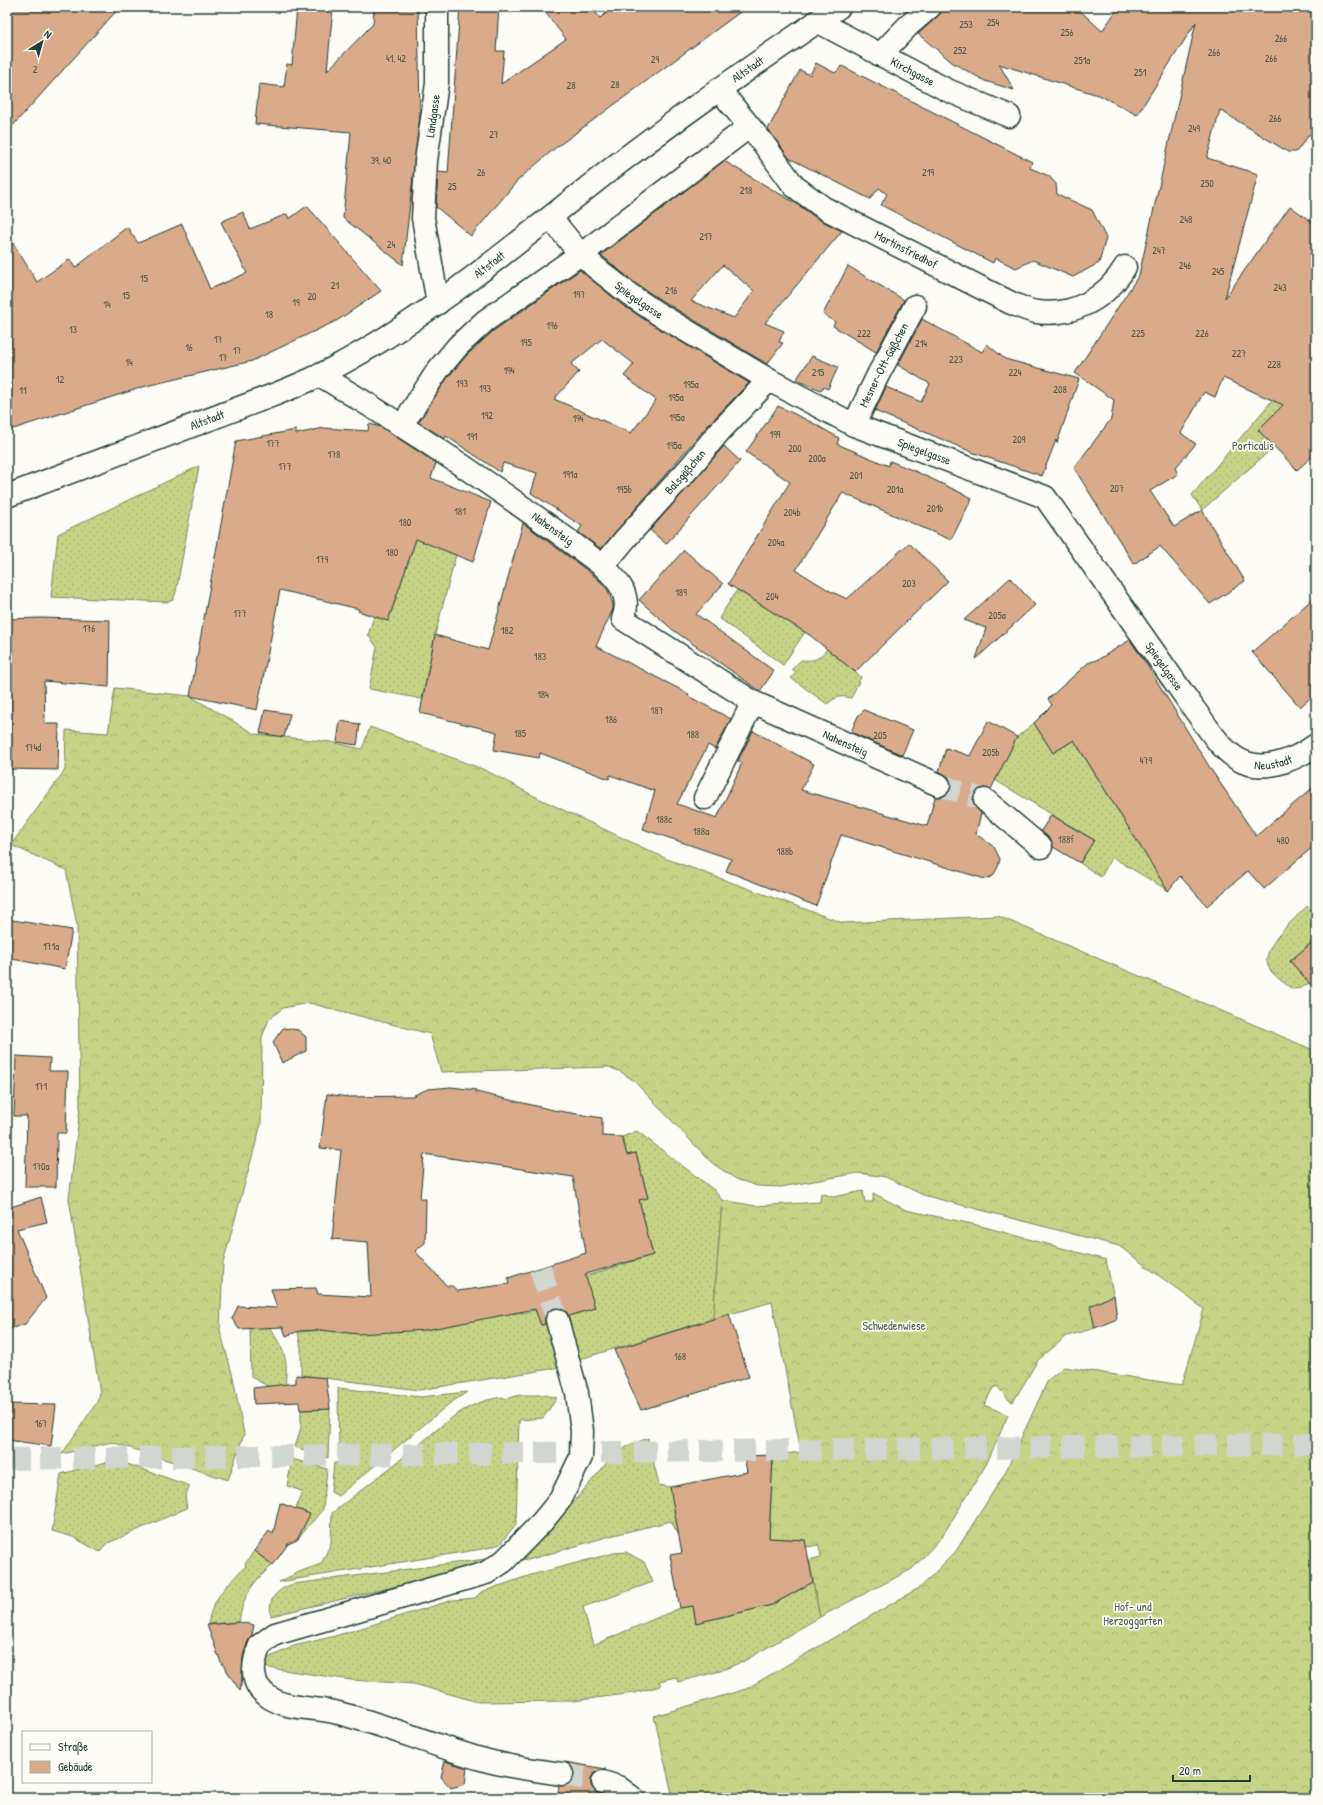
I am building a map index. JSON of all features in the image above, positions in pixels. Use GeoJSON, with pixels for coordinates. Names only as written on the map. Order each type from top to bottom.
{"type":"FeatureCollection","features":[{"type":"Feature","properties":{"kind":"street","name":"Ländgasse"},"geometry":{"type":"LineString","coordinates":[[437,7],[437,83],[416,223],[438,303]]}},
{"type":"Feature","properties":{"kind":"street","name":"Altstadt"},"geometry":{"type":"LineString","coordinates":[[7,496],[103,458],[234,410],[320,375],[375,344],[438,303],[551,218],[622,161],[719,89],[839,7]]}},
{"type":"Feature","properties":{"kind":"street"},"geometry":{"type":"LineString","coordinates":[[880,55],[908,26],[930,7]]}},
{"type":"Feature","properties":{"kind":"street","name":"Kirchgasse"},"geometry":{"type":"LineString","coordinates":[[817,21],[947,90],[1009,116]]}},
{"type":"Feature","properties":{"kind":"street","name":"Martinsfriedhof"},"geometry":{"type":"LineString","coordinates":[[719,89],[763,143],[794,186],[824,208],[1011,303],[1036,312],[1058,313],[1070,311],[1094,300],[1106,292],[1125,267]]}},
{"type":"Feature","properties":{"kind":"street"},"geometry":{"type":"LineString","coordinates":[[410,413],[438,370],[458,346],[485,321],[579,255],[742,132]]}},
{"type":"Feature","properties":{"kind":"street","name":"Spiegelgasse"},"geometry":{"type":"LineString","coordinates":[[551,218],[576,249],[595,267],[629,294],[657,313],[769,380],[854,425],[1045,497],[1194,709],[1220,744],[1230,753]]}},
{"type":"Feature","properties":{"kind":"street","name":"Mesner-Ott-Gäßchen"},"geometry":{"type":"LineString","coordinates":[[854,425],[878,375],[915,306]]}},
{"type":"Feature","properties":{"kind":"street","name":"Nahensteig"},"geometry":{"type":"LineString","coordinates":[[320,375],[423,439],[530,510],[603,566],[613,575],[625,595],[627,608],[623,618],[753,702],[939,785]]}},
{"type":"Feature","properties":{"kind":"street","name":"Balsgäßchen"},"geometry":{"type":"LineString","coordinates":[[603,566],[633,530],[686,472],[719,432],[769,380]]}},
{"type":"Feature","properties":{"kind":"street"},"geometry":{"type":"LineString","coordinates":[[705,798],[753,702]]}},
{"type":"Feature","properties":{"kind":"street","name":"Neustadt"},"geometry":{"type":"LineString","coordinates":[[1230,753],[1237,759],[1246,762],[1272,764],[1290,761],[1316,745]]}},
{"type":"Feature","properties":{"kind":"street"},"geometry":{"type":"LineString","coordinates":[[985,800],[1041,847]]}},
{"type":"Feature","properties":{"kind":"street"},"geometry":{"type":"LineString","coordinates":[[556,1320],[570,1361],[578,1393],[582,1431],[581,1457],[560,1500],[522,1544],[496,1568],[486,1574],[275,1634],[260,1645],[253,1673],[254,1680],[261,1691],[274,1701],[283,1704],[334,1712],[482,1759],[562,1774]]}},
{"type":"Feature","properties":{"kind":"street"},"geometry":{"type":"LineString","coordinates":[[603,1782],[618,1787],[633,1798]]}},
{"type":"Feature","properties":{"kind":"green space","name":"Porticalis"},"geometry":{"type":"Polygon","coordinates":[[[1275,397],[1283,405],[1258,430],[1274,447],[1202,510],[1192,495],[1275,397]]]}},
{"type":"Feature","properties":{"kind":"green space"},"geometry":{"type":"Polygon","coordinates":[[[199,466],[176,592],[173,600],[168,602],[51,597],[58,534],[199,466]]]}},
{"type":"Feature","properties":{"kind":"green space"},"geometry":{"type":"Polygon","coordinates":[[[423,519],[456,555],[435,635],[422,699],[369,689],[377,647],[368,635],[374,616],[388,621],[423,519]]]}},
{"type":"Feature","properties":{"kind":"green space"},"geometry":{"type":"Polygon","coordinates":[[[737,590],[805,632],[783,665],[719,618],[737,590]]]}},
{"type":"Feature","properties":{"kind":"green space"},"geometry":{"type":"Polygon","coordinates":[[[827,649],[861,677],[851,698],[838,697],[827,704],[791,678],[796,672],[792,669],[801,660],[819,658],[827,649]]]}},
{"type":"Feature","properties":{"kind":"green space","name":"Hof- und Herzoggarten"},"geometry":{"type":"Polygon","coordinates":[[[115,688],[190,696],[255,734],[331,742],[362,749],[370,727],[485,770],[538,798],[667,859],[843,923],[998,916],[1316,1051],[1316,1798],[673,1798],[654,1716],[746,1689],[922,1586],[956,1551],[1005,1473],[1048,1380],[1064,1367],[1182,1385],[1204,1309],[1119,1246],[923,1195],[886,1177],[858,1173],[781,1187],[757,1186],[736,1179],[712,1163],[633,1080],[621,1072],[609,1067],[441,1072],[430,1034],[309,1003],[283,1008],[269,1019],[262,1037],[261,1124],[223,1263],[220,1330],[233,1377],[244,1434],[228,1480],[112,1442],[62,1454],[97,1402],[100,1393],[69,1199],[80,1108],[77,925],[66,870],[11,845],[65,770],[66,730],[108,733],[115,688]]]}},
{"type":"Feature","properties":{"kind":"green space"},"geometry":{"type":"Polygon","coordinates":[[[1034,723],[1053,753],[1074,740],[1169,891],[1112,857],[1101,877],[1080,863],[1094,840],[995,780],[1017,737],[1034,723]]]}},
{"type":"Feature","properties":{"kind":"green space"},"geometry":{"type":"Polygon","coordinates":[[[1307,906],[1316,917],[1316,939],[1290,961],[1309,983],[1301,988],[1293,989],[1272,973],[1268,966],[1267,958],[1269,950],[1280,934],[1307,906]]]}},
{"type":"Feature","properties":{"kind":"green space"},"geometry":{"type":"Polygon","coordinates":[[[637,1131],[714,1190],[722,1200],[713,1319],[580,1359],[566,1317],[570,1316],[576,1279],[653,1255],[639,1200],[648,1198],[636,1153],[627,1155],[622,1137],[637,1131]]]}},
{"type":"Feature","properties":{"kind":"green space","name":"Schwedenwiese"},"geometry":{"type":"Polygon","coordinates":[[[863,1191],[865,1202],[873,1202],[873,1193],[906,1210],[977,1225],[1106,1260],[1114,1298],[1109,1297],[1091,1306],[1095,1328],[1067,1336],[1038,1360],[1013,1402],[1009,1400],[997,1386],[993,1388],[984,1405],[1008,1415],[987,1463],[941,1538],[912,1569],[820,1617],[809,1560],[821,1557],[819,1545],[806,1547],[805,1540],[769,1538],[773,1455],[801,1452],[772,1302],[713,1319],[722,1200],[756,1206],[820,1202],[821,1193],[833,1197],[863,1191]]]}},
{"type":"Feature","properties":{"kind":"green space"},"geometry":{"type":"Polygon","coordinates":[[[535,1310],[541,1325],[547,1323],[559,1366],[557,1368],[419,1390],[301,1375],[301,1348],[298,1332],[528,1312],[535,1310]]]}},
{"type":"Feature","properties":{"kind":"green space"},"geometry":{"type":"Polygon","coordinates":[[[261,1314],[278,1341],[285,1358],[286,1396],[251,1377],[250,1328],[261,1314]]]}},
{"type":"Feature","properties":{"kind":"green space"},"geometry":{"type":"Polygon","coordinates":[[[338,1388],[421,1397],[467,1392],[449,1404],[338,1496],[331,1492],[334,1463],[338,1463],[339,1454],[338,1388]]]}},
{"type":"Feature","properties":{"kind":"green space"},"geometry":{"type":"Polygon","coordinates":[[[520,1395],[545,1395],[557,1398],[543,1418],[519,1420],[516,1524],[500,1544],[488,1548],[279,1582],[299,1572],[321,1564],[331,1543],[332,1513],[452,1417],[475,1404],[503,1397],[506,1399],[520,1395]]]}},
{"type":"Feature","properties":{"kind":"green space"},"geometry":{"type":"Polygon","coordinates":[[[330,1409],[328,1458],[295,1447],[301,1428],[301,1410],[330,1409]]]}},
{"type":"Feature","properties":{"kind":"green space"},"geometry":{"type":"Polygon","coordinates":[[[648,1438],[659,1485],[670,1487],[675,1512],[750,1538],[678,1534],[671,1521],[610,1536],[528,1560],[521,1559],[530,1547],[552,1528],[610,1459],[629,1445],[648,1438]]]}},
{"type":"Feature","properties":{"kind":"green space"},"geometry":{"type":"Polygon","coordinates":[[[292,1459],[327,1469],[323,1509],[297,1540],[309,1514],[296,1508],[302,1491],[287,1486],[292,1459]]]}},
{"type":"Feature","properties":{"kind":"green space"},"geometry":{"type":"Polygon","coordinates":[[[119,1461],[190,1486],[185,1496],[187,1508],[106,1544],[100,1552],[73,1537],[52,1531],[61,1474],[102,1463],[119,1461]]]}},
{"type":"Feature","properties":{"kind":"green space"},"geometry":{"type":"Polygon","coordinates":[[[254,1551],[273,1565],[260,1577],[250,1590],[243,1604],[239,1622],[208,1624],[217,1599],[227,1585],[246,1566],[245,1564],[254,1551]]]}},
{"type":"Feature","properties":{"kind":"green space"},"geometry":{"type":"Polygon","coordinates":[[[626,1552],[644,1562],[653,1582],[583,1607],[593,1645],[680,1608],[693,1606],[696,1623],[772,1605],[813,1582],[820,1617],[744,1661],[720,1671],[678,1682],[676,1677],[659,1681],[661,1686],[634,1693],[573,1701],[478,1702],[414,1684],[351,1680],[263,1667],[264,1660],[294,1646],[335,1636],[453,1600],[475,1598],[481,1592],[531,1575],[614,1553],[626,1552]]]}},
{"type":"Feature","properties":{"kind":"green space"},"geometry":{"type":"Polygon","coordinates":[[[486,1559],[465,1570],[271,1616],[270,1610],[272,1599],[278,1592],[293,1584],[486,1559]]]}},
{"type":"Feature","properties":{"kind":"building"},"geometry":{"type":"Polygon","coordinates":[[[7,7],[120,7],[7,132],[7,7]]]}},
{"type":"Feature","properties":{"kind":"building"},"geometry":{"type":"Polygon","coordinates":[[[297,7],[333,7],[327,71],[373,24],[374,7],[418,7],[420,115],[403,265],[343,218],[351,132],[255,124],[259,84],[284,87],[287,64],[292,65],[297,7]]]}},
{"type":"Feature","properties":{"kind":"building"},"geometry":{"type":"Polygon","coordinates":[[[460,7],[499,7],[496,51],[504,51],[501,84],[566,39],[541,7],[591,7],[600,18],[614,7],[747,7],[554,149],[518,180],[471,236],[436,207],[438,172],[448,173],[460,7]]]}},
{"type":"Feature","properties":{"kind":"building"},"geometry":{"type":"Polygon","coordinates":[[[942,7],[1076,7],[1102,31],[1119,7],[1316,7],[1316,126],[1296,152],[1288,152],[1220,110],[1207,158],[1258,174],[1225,298],[1290,206],[1316,225],[1316,453],[1297,470],[1258,430],[1283,405],[1223,378],[1215,397],[1204,392],[1181,433],[1196,444],[1175,468],[1178,474],[1150,491],[1174,527],[1202,510],[1245,581],[1210,604],[1160,546],[1134,564],[1074,468],[1111,419],[1114,400],[1075,373],[1139,275],[1196,22],[1137,115],[1101,96],[999,64],[1014,90],[985,81],[953,63],[918,34],[938,16],[942,7]]]}},
{"type":"Feature","properties":{"kind":"building"},"geometry":{"type":"Polygon","coordinates":[[[816,63],[835,73],[842,66],[1032,162],[1030,168],[1049,176],[1056,184],[1057,194],[1092,210],[1106,238],[1099,263],[1073,277],[1033,260],[1016,268],[995,258],[993,263],[881,205],[887,194],[879,188],[870,199],[789,158],[768,129],[800,70],[810,75],[816,63]]]}},
{"type":"Feature","properties":{"kind":"building"},"geometry":{"type":"Polygon","coordinates":[[[724,161],[797,204],[818,219],[842,231],[765,323],[784,331],[779,342],[783,343],[767,364],[636,284],[601,255],[724,161]],[[723,265],[691,301],[734,318],[754,291],[723,265]]]}},
{"type":"Feature","properties":{"kind":"building"},"geometry":{"type":"Polygon","coordinates":[[[307,206],[381,291],[338,320],[252,361],[146,386],[7,431],[7,233],[37,282],[70,259],[75,268],[127,227],[138,243],[182,224],[210,289],[247,273],[221,222],[243,212],[250,229],[287,214],[289,219],[307,206]]]}},
{"type":"Feature","properties":{"kind":"building"},"geometry":{"type":"Polygon","coordinates":[[[848,266],[904,300],[876,352],[833,326],[835,322],[823,314],[848,266]]]}},
{"type":"Feature","properties":{"kind":"building"},"geometry":{"type":"Polygon","coordinates":[[[580,270],[621,304],[749,383],[709,424],[601,549],[578,532],[582,526],[531,493],[537,473],[503,463],[500,472],[446,436],[445,439],[418,422],[448,377],[467,355],[493,331],[580,270]],[[602,339],[571,364],[579,372],[554,399],[631,433],[656,400],[624,376],[634,364],[602,339]]]}},
{"type":"Feature","properties":{"kind":"building"},"geometry":{"type":"Polygon","coordinates":[[[922,319],[982,352],[987,344],[1005,359],[1079,379],[1057,443],[1056,440],[1042,476],[974,453],[875,411],[886,387],[921,402],[930,384],[898,365],[922,319]]]}},
{"type":"Feature","properties":{"kind":"building"},"geometry":{"type":"Polygon","coordinates":[[[812,356],[838,367],[828,389],[823,387],[821,390],[796,380],[812,356]]]}},
{"type":"Feature","properties":{"kind":"building"},"geometry":{"type":"Polygon","coordinates":[[[778,406],[813,423],[839,438],[837,444],[889,466],[890,461],[972,498],[951,540],[843,493],[842,494],[796,570],[830,591],[847,599],[909,543],[948,581],[855,672],[811,636],[728,584],[790,482],[746,452],[778,406]]]}},
{"type":"Feature","properties":{"kind":"building"},"geometry":{"type":"Polygon","coordinates":[[[369,424],[381,427],[436,463],[431,478],[491,502],[473,562],[416,539],[388,621],[358,611],[359,609],[280,590],[257,710],[190,696],[236,441],[296,430],[296,434],[324,428],[368,431],[369,424]]]}},
{"type":"Feature","properties":{"kind":"building"},"geometry":{"type":"Polygon","coordinates":[[[724,446],[740,461],[666,544],[650,530],[724,446]]]}},
{"type":"Feature","properties":{"kind":"building"},"geometry":{"type":"Polygon","coordinates":[[[523,523],[584,568],[599,580],[608,590],[613,604],[613,609],[596,646],[689,694],[688,696],[731,719],[715,749],[708,745],[677,804],[717,818],[742,763],[738,761],[753,731],[814,764],[801,790],[927,826],[935,797],[946,795],[951,790],[949,778],[939,771],[946,748],[970,756],[988,721],[1017,737],[991,789],[980,788],[975,792],[973,798],[973,805],[981,813],[976,834],[994,847],[1000,859],[993,876],[985,879],[841,835],[816,906],[726,871],[731,859],[643,829],[655,791],[610,775],[609,779],[540,753],[539,758],[494,750],[497,732],[420,713],[435,635],[488,650],[523,523]]]}},
{"type":"Feature","properties":{"kind":"building"},"geometry":{"type":"Polygon","coordinates":[[[684,550],[723,584],[696,614],[774,671],[760,691],[673,630],[639,600],[684,550]]]}},
{"type":"Feature","properties":{"kind":"building"},"geometry":{"type":"Polygon","coordinates":[[[1010,578],[1035,605],[976,659],[986,628],[964,620],[1010,578]]]}},
{"type":"Feature","properties":{"kind":"building"},"geometry":{"type":"Polygon","coordinates":[[[1316,596],[1316,693],[1300,707],[1252,652],[1316,596]]]}},
{"type":"Feature","properties":{"kind":"building"},"geometry":{"type":"Polygon","coordinates":[[[41,618],[110,620],[109,687],[44,681],[45,724],[59,724],[58,770],[7,769],[7,619],[41,618]]]}},
{"type":"Feature","properties":{"kind":"building"},"geometry":{"type":"Polygon","coordinates":[[[1130,640],[1210,768],[1256,836],[1316,785],[1316,844],[1264,889],[1248,871],[1207,906],[1180,876],[1168,891],[1074,740],[1053,753],[1034,723],[1052,705],[1048,699],[1088,663],[1099,659],[1130,640]]]}},
{"type":"Feature","properties":{"kind":"building"},"geometry":{"type":"Polygon","coordinates":[[[265,710],[290,714],[284,737],[260,733],[265,710]]]}},
{"type":"Feature","properties":{"kind":"building"},"geometry":{"type":"Polygon","coordinates":[[[864,710],[913,730],[902,755],[851,732],[858,716],[864,710]]]}},
{"type":"Feature","properties":{"kind":"building"},"geometry":{"type":"Polygon","coordinates":[[[340,721],[360,724],[357,745],[337,742],[340,721]]]}},
{"type":"Feature","properties":{"kind":"building"},"geometry":{"type":"Polygon","coordinates":[[[1051,815],[1094,840],[1080,863],[1053,847],[1049,838],[1041,831],[1051,815]]]}},
{"type":"Feature","properties":{"kind":"building"},"geometry":{"type":"Polygon","coordinates":[[[7,919],[72,930],[65,969],[7,958],[7,919]]]}},
{"type":"Feature","properties":{"kind":"building"},"geometry":{"type":"Polygon","coordinates":[[[1316,939],[1316,991],[1290,961],[1316,939]]]}},
{"type":"Feature","properties":{"kind":"building"},"geometry":{"type":"Polygon","coordinates":[[[283,1028],[298,1030],[306,1037],[306,1051],[282,1063],[273,1042],[283,1028]]]}},
{"type":"Feature","properties":{"kind":"building"},"geometry":{"type":"Polygon","coordinates":[[[16,1056],[50,1058],[49,1071],[68,1071],[66,1133],[57,1133],[56,1187],[25,1187],[27,1116],[14,1116],[16,1056]]]}},
{"type":"Feature","properties":{"kind":"building"},"geometry":{"type":"Polygon","coordinates":[[[451,1087],[476,1090],[476,1092],[553,1110],[602,1118],[602,1136],[622,1137],[627,1155],[636,1153],[648,1198],[639,1200],[653,1255],[585,1274],[595,1308],[569,1316],[566,1311],[561,1308],[553,1308],[548,1311],[545,1316],[545,1324],[541,1325],[535,1309],[426,1330],[358,1334],[320,1330],[299,1331],[286,1336],[283,1327],[239,1329],[232,1319],[238,1306],[277,1308],[271,1289],[316,1288],[318,1294],[371,1297],[368,1242],[332,1239],[341,1150],[320,1148],[327,1094],[348,1097],[412,1096],[428,1089],[451,1087]],[[424,1154],[420,1199],[426,1199],[425,1243],[415,1251],[447,1286],[452,1286],[458,1291],[509,1284],[508,1278],[586,1253],[573,1177],[424,1154]]]}},
{"type":"Feature","properties":{"kind":"building"},"geometry":{"type":"Polygon","coordinates":[[[41,1197],[47,1222],[17,1229],[46,1298],[25,1324],[7,1330],[7,1206],[8,1208],[41,1197]]]}},
{"type":"Feature","properties":{"kind":"building"},"geometry":{"type":"Polygon","coordinates":[[[1114,1295],[1117,1319],[1095,1328],[1090,1306],[1114,1295]]]}},
{"type":"Feature","properties":{"kind":"building"},"geometry":{"type":"Polygon","coordinates":[[[729,1314],[749,1377],[641,1410],[614,1350],[729,1314]]]}},
{"type":"Feature","properties":{"kind":"building"},"geometry":{"type":"Polygon","coordinates":[[[296,1375],[326,1378],[330,1409],[300,1410],[299,1402],[254,1404],[253,1388],[296,1383],[296,1375]]]}},
{"type":"Feature","properties":{"kind":"building"},"geometry":{"type":"Polygon","coordinates":[[[7,1404],[56,1405],[51,1446],[7,1440],[7,1404]]]}},
{"type":"Feature","properties":{"kind":"building"},"geometry":{"type":"Polygon","coordinates":[[[773,1455],[769,1538],[805,1540],[813,1582],[772,1605],[696,1623],[693,1606],[680,1608],[670,1555],[682,1553],[670,1487],[747,1472],[744,1456],[773,1455]]]}},
{"type":"Feature","properties":{"kind":"building"},"geometry":{"type":"Polygon","coordinates":[[[280,1503],[310,1514],[297,1540],[288,1544],[273,1565],[254,1551],[269,1531],[273,1534],[280,1503]]]}},
{"type":"Feature","properties":{"kind":"building"},"geometry":{"type":"Polygon","coordinates":[[[239,1622],[254,1625],[252,1635],[248,1641],[243,1656],[240,1691],[220,1660],[207,1625],[239,1622]]]}},
{"type":"Feature","properties":{"kind":"building"},"geometry":{"type":"Polygon","coordinates":[[[445,1761],[467,1768],[465,1784],[451,1788],[441,1777],[445,1761]]]}},
{"type":"Feature","properties":{"kind":"building"},"geometry":{"type":"Polygon","coordinates":[[[565,1762],[606,1769],[595,1772],[591,1778],[591,1785],[594,1791],[601,1795],[600,1798],[557,1798],[559,1786],[567,1785],[572,1782],[574,1776],[573,1769],[565,1762]]]}},
{"type":"Feature","properties":{"kind":"tunnel"},"geometry":{"type":"LineString","coordinates":[[939,785],[985,800]]}},
{"type":"Feature","properties":{"kind":"tunnel"},"geometry":{"type":"LineString","coordinates":[[540,1268],[557,1320]]}},
{"type":"Feature","properties":{"kind":"tunnel"},"geometry":{"type":"LineString","coordinates":[[7,1459],[1316,1444]]}},
{"type":"Feature","properties":{"kind":"tunnel"},"geometry":{"type":"LineString","coordinates":[[562,1774],[603,1782]]}}]}
